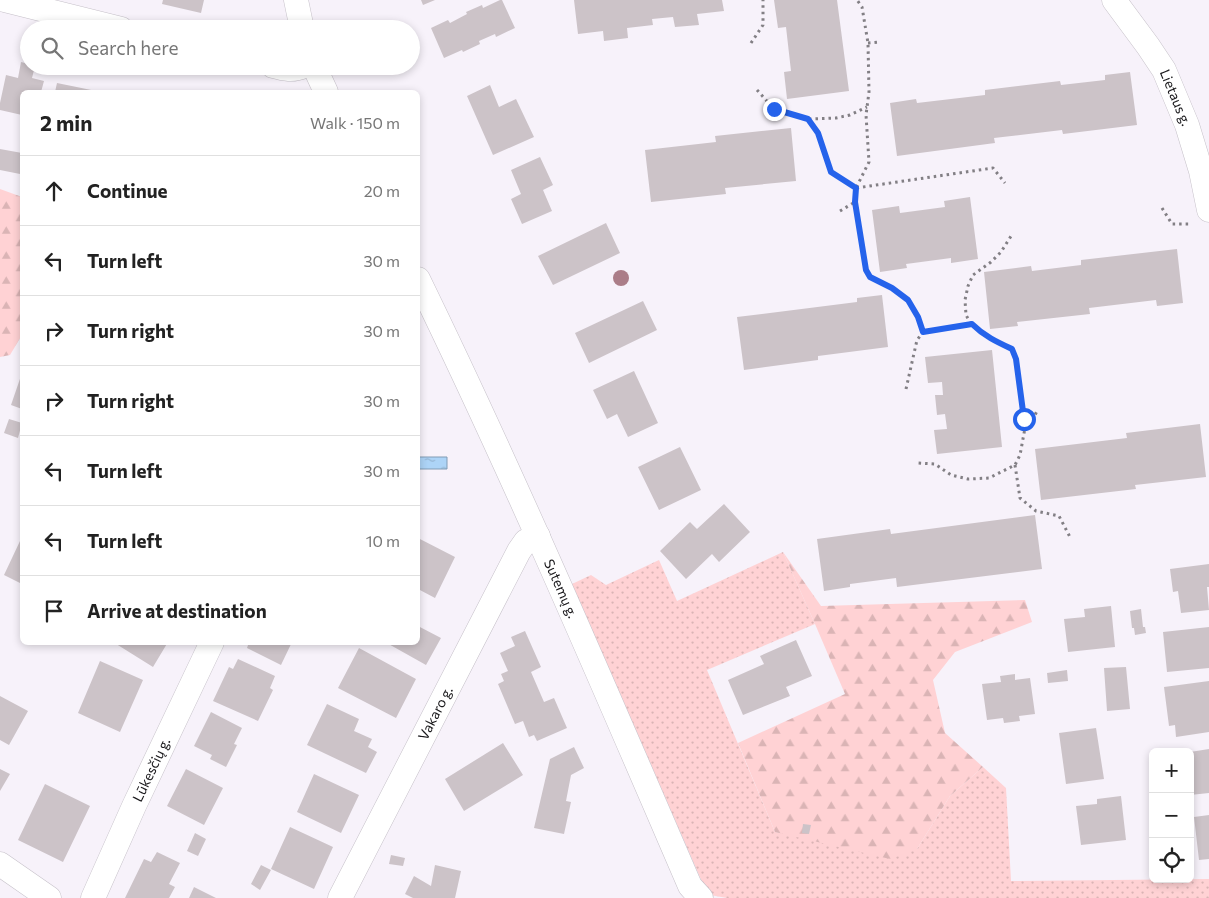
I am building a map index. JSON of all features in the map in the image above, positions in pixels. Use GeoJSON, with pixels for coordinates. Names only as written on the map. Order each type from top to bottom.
{"type":"FeatureCollection","features":[{"type":"Feature","properties":{"kind":"street"},"geometry":{"type":"LineString","coordinates":[[5,0],[85,20]]}},
{"type":"Feature","properties":{"kind":"street"},"geometry":{"type":"LineString","coordinates":[[296,0],[300,20]]}},
{"type":"Feature","properties":{"kind":"street","name":"Lietaus g."},"geometry":{"type":"LineString","coordinates":[[1114,0],[1164,70],[1187,125],[1201,171],[1205,216]]}},
{"type":"Feature","properties":{"kind":"street"},"geometry":{"type":"LineString","coordinates":[[318,75],[325,90]]}},
{"type":"Feature","properties":{"kind":"street","name":"Sutemų g."},"geometry":{"type":"LineString","coordinates":[[420,283],[538,536],[690,886],[701,898]]}},
{"type":"Feature","properties":{"kind":"street","name":"Vakaro g."},"geometry":{"type":"LineString","coordinates":[[340,898],[519,551],[526,541],[538,536]]}},
{"type":"Feature","properties":{"kind":"street","name":"Lūkesčių g."},"geometry":{"type":"LineString","coordinates":[[93,898],[134,806],[211,645]]}},
{"type":"Feature","properties":{"kind":"street"},"geometry":{"type":"LineString","coordinates":[[0,864],[49,898]]}},
{"type":"Feature","properties":{"kind":"path"},"geometry":{"type":"LineString","coordinates":[[751,43],[763,24],[763,0]]}},
{"type":"Feature","properties":{"kind":"path"},"geometry":{"type":"LineString","coordinates":[[857,0],[862,7],[868,43],[869,92],[866,115],[869,162],[856,188],[855,202],[866,270],[870,277],[892,288],[908,300],[918,317],[923,332]]}},
{"type":"Feature","properties":{"kind":"path"},"geometry":{"type":"LineString","coordinates":[[868,43],[879,42]]}},
{"type":"Feature","properties":{"kind":"path"},"geometry":{"type":"LineString","coordinates":[[757,90],[774,109],[808,119],[836,118],[867,107]]}},
{"type":"Feature","properties":{"kind":"path"},"geometry":{"type":"LineString","coordinates":[[808,119],[818,133],[831,172],[856,188],[993,168],[1005,183]]}},
{"type":"Feature","properties":{"kind":"path"},"geometry":{"type":"LineString","coordinates":[[840,212],[855,202]]}},
{"type":"Feature","properties":{"kind":"path"},"geometry":{"type":"LineString","coordinates":[[1162,208],[1172,224],[1205,216]]}},
{"type":"Feature","properties":{"kind":"path"},"geometry":{"type":"LineString","coordinates":[[918,463],[935,464],[951,475],[968,479],[989,478],[1015,464],[1020,455],[1025,428],[1016,359],[1012,349],[994,341],[972,324],[966,315],[965,300],[973,275],[992,262],[1013,233]]}},
{"type":"Feature","properties":{"kind":"path"},"geometry":{"type":"LineString","coordinates":[[906,390],[917,340],[923,332],[972,324]]}},
{"type":"Feature","properties":{"kind":"path"},"geometry":{"type":"LineString","coordinates":[[1024,419],[1034,417],[1037,410]]}},
{"type":"Feature","properties":{"kind":"path"},"geometry":{"type":"LineString","coordinates":[[1015,464],[1020,498],[1036,511],[1059,516],[1072,539]]}},
{"type":"Feature","properties":{"kind":"green space"},"geometry":{"type":"Polygon","coordinates":[[[0,189],[20,196],[20,338],[10,355],[0,357],[0,189]]]}},
{"type":"Feature","properties":{"kind":"green space"},"geometry":{"type":"Polygon","coordinates":[[[783,552],[815,624],[707,670],[775,832],[917,849],[950,796],[983,767],[1006,788],[1011,881],[1149,880],[1149,883],[1194,883],[1194,879],[1209,879],[1209,898],[727,898],[710,895],[702,882],[572,584],[591,575],[606,585],[659,560],[677,601],[783,552]]]}},
{"type":"Feature","properties":{"kind":"green space"},"geometry":{"type":"Polygon","coordinates":[[[783,552],[821,606],[1025,600],[1032,622],[955,652],[933,680],[945,733],[983,767],[950,796],[917,849],[890,859],[775,832],[738,743],[845,694],[783,552]]]}},
{"type":"Feature","properties":{"kind":"water"},"geometry":{"type":"Polygon","coordinates":[[[420,457],[447,457],[447,469],[420,469],[420,457]]]}},
{"type":"Feature","properties":{"kind":"building"},"geometry":{"type":"Polygon","coordinates":[[[163,0],[204,0],[201,13],[162,4],[163,0]]]}},
{"type":"Feature","properties":{"kind":"building"},"geometry":{"type":"Polygon","coordinates":[[[421,0],[435,0],[423,5],[421,0]]]}},
{"type":"Feature","properties":{"kind":"building"},"geometry":{"type":"Polygon","coordinates":[[[502,0],[515,28],[496,37],[495,34],[479,41],[480,44],[463,52],[462,50],[444,58],[431,28],[448,20],[450,23],[467,14],[466,12],[482,5],[483,8],[502,0]]]}},
{"type":"Feature","properties":{"kind":"building"},"geometry":{"type":"Polygon","coordinates":[[[574,0],[722,0],[724,11],[697,14],[699,25],[675,27],[673,17],[652,19],[653,25],[627,28],[628,38],[604,41],[603,31],[578,34],[574,0]]]}},
{"type":"Feature","properties":{"kind":"building"},"geometry":{"type":"Polygon","coordinates":[[[774,0],[837,0],[849,91],[787,99],[784,72],[791,71],[786,27],[778,28],[774,0]]]}},
{"type":"Feature","properties":{"kind":"building"},"geometry":{"type":"Polygon","coordinates":[[[20,67],[20,75],[33,75],[32,78],[44,81],[42,90],[20,90],[20,115],[0,110],[6,75],[18,78],[20,67]]]}},
{"type":"Feature","properties":{"kind":"building"},"geometry":{"type":"Polygon","coordinates":[[[1130,72],[1137,125],[1063,134],[1062,130],[994,138],[995,143],[897,156],[890,103],[916,99],[917,103],[985,95],[985,90],[1060,81],[1061,85],[1105,80],[1105,75],[1130,72]]]}},
{"type":"Feature","properties":{"kind":"building"},"geometry":{"type":"Polygon","coordinates":[[[57,83],[91,90],[55,90],[57,83]]]}},
{"type":"Feature","properties":{"kind":"building"},"geometry":{"type":"Polygon","coordinates":[[[490,85],[499,107],[516,99],[534,137],[493,155],[467,96],[490,85]]]}},
{"type":"Feature","properties":{"kind":"building"},"geometry":{"type":"Polygon","coordinates":[[[791,128],[796,181],[725,188],[726,194],[651,202],[645,150],[716,142],[715,136],[791,128]]]}},
{"type":"Feature","properties":{"kind":"building"},"geometry":{"type":"Polygon","coordinates":[[[0,149],[20,153],[20,174],[0,170],[0,149]]]}},
{"type":"Feature","properties":{"kind":"building"},"geometry":{"type":"Polygon","coordinates":[[[540,157],[553,185],[543,190],[552,211],[522,224],[511,199],[521,194],[511,170],[540,157]]]}},
{"type":"Feature","properties":{"kind":"building"},"geometry":{"type":"Polygon","coordinates":[[[970,197],[978,259],[951,263],[951,258],[906,264],[907,268],[880,272],[872,210],[899,206],[900,213],[945,207],[944,201],[970,197]]]}},
{"type":"Feature","properties":{"kind":"building"},"geometry":{"type":"Polygon","coordinates":[[[606,223],[620,253],[553,285],[538,256],[606,223]]]}},
{"type":"Feature","properties":{"kind":"building"},"geometry":{"type":"Polygon","coordinates":[[[1177,249],[1183,303],[1157,306],[1156,300],[1089,308],[1090,314],[1017,322],[1018,326],[990,329],[984,272],[1031,266],[1032,271],[1081,265],[1081,260],[1177,249]]]}},
{"type":"Feature","properties":{"kind":"building"},"geometry":{"type":"Polygon","coordinates":[[[882,295],[888,347],[818,356],[818,360],[744,370],[737,317],[857,302],[857,298],[882,295]]]}},
{"type":"Feature","properties":{"kind":"building"},"geometry":{"type":"Polygon","coordinates":[[[643,301],[657,330],[589,363],[575,333],[643,301]]]}},
{"type":"Feature","properties":{"kind":"building"},"geometry":{"type":"Polygon","coordinates":[[[992,350],[1002,447],[937,454],[934,430],[947,429],[945,414],[937,415],[935,395],[943,395],[942,382],[928,383],[925,357],[992,350]]]}},
{"type":"Feature","properties":{"kind":"building"},"geometry":{"type":"Polygon","coordinates":[[[634,371],[658,423],[628,437],[617,414],[607,419],[593,390],[634,371]]]}},
{"type":"Feature","properties":{"kind":"building"},"geometry":{"type":"Polygon","coordinates":[[[20,379],[20,408],[11,405],[20,379]]]}},
{"type":"Feature","properties":{"kind":"building"},"geometry":{"type":"Polygon","coordinates":[[[9,419],[20,422],[18,438],[4,433],[9,419]]]}},
{"type":"Feature","properties":{"kind":"building"},"geometry":{"type":"Polygon","coordinates":[[[1200,424],[1206,477],[1135,485],[1136,489],[1041,500],[1035,449],[1127,438],[1126,433],[1200,424]]]}},
{"type":"Feature","properties":{"kind":"building"},"geometry":{"type":"Polygon","coordinates":[[[680,447],[701,490],[659,510],[638,467],[680,447]]]}},
{"type":"Feature","properties":{"kind":"building"},"geometry":{"type":"Polygon","coordinates":[[[724,504],[750,532],[719,562],[712,554],[686,579],[660,551],[690,522],[697,529],[724,504]]]}},
{"type":"Feature","properties":{"kind":"building"},"geometry":{"type":"Polygon","coordinates":[[[1035,515],[1042,569],[897,587],[896,578],[850,584],[850,587],[824,591],[817,539],[890,529],[891,534],[1035,515]]]}},
{"type":"Feature","properties":{"kind":"building"},"geometry":{"type":"Polygon","coordinates":[[[420,539],[455,557],[435,598],[420,590],[420,539]]]}},
{"type":"Feature","properties":{"kind":"building"},"geometry":{"type":"Polygon","coordinates":[[[20,541],[20,583],[4,575],[20,541]]]}},
{"type":"Feature","properties":{"kind":"building"},"geometry":{"type":"Polygon","coordinates":[[[1209,564],[1209,587],[1207,587],[1209,610],[1181,613],[1178,591],[1173,592],[1170,569],[1209,564]]]}},
{"type":"Feature","properties":{"kind":"building"},"geometry":{"type":"Polygon","coordinates":[[[1111,606],[1115,647],[1068,652],[1064,619],[1085,617],[1084,609],[1111,606]]]}},
{"type":"Feature","properties":{"kind":"building"},"geometry":{"type":"Polygon","coordinates":[[[1141,609],[1143,627],[1145,627],[1146,633],[1135,635],[1134,628],[1132,628],[1130,611],[1141,609]]]}},
{"type":"Feature","properties":{"kind":"building"},"geometry":{"type":"Polygon","coordinates":[[[420,627],[441,638],[426,665],[390,645],[420,645],[420,627]]]}},
{"type":"Feature","properties":{"kind":"building"},"geometry":{"type":"Polygon","coordinates":[[[1209,627],[1209,668],[1167,672],[1163,632],[1209,627]]]}},
{"type":"Feature","properties":{"kind":"building"},"geometry":{"type":"Polygon","coordinates":[[[525,631],[541,667],[531,672],[544,702],[554,698],[567,728],[537,741],[534,735],[529,737],[523,721],[515,724],[498,684],[504,681],[501,674],[508,671],[500,653],[515,646],[511,637],[525,631]]]}},
{"type":"Feature","properties":{"kind":"building"},"geometry":{"type":"Polygon","coordinates":[[[796,640],[812,676],[786,687],[790,696],[743,715],[728,680],[764,664],[760,656],[796,640]]]}},
{"type":"Feature","properties":{"kind":"building"},"geometry":{"type":"Polygon","coordinates":[[[118,645],[166,645],[153,667],[118,645]]]}},
{"type":"Feature","properties":{"kind":"building"},"geometry":{"type":"Polygon","coordinates":[[[248,645],[291,645],[281,665],[247,648],[248,645]]]}},
{"type":"Feature","properties":{"kind":"building"},"geometry":{"type":"Polygon","coordinates":[[[359,648],[416,679],[396,718],[338,688],[359,648]]]}},
{"type":"Feature","properties":{"kind":"building"},"geometry":{"type":"Polygon","coordinates":[[[238,659],[275,676],[270,688],[273,690],[258,721],[213,701],[229,667],[233,669],[238,659]]]}},
{"type":"Feature","properties":{"kind":"building"},"geometry":{"type":"Polygon","coordinates":[[[100,661],[143,680],[120,732],[78,713],[100,661]]]}},
{"type":"Feature","properties":{"kind":"building"},"geometry":{"type":"Polygon","coordinates":[[[1126,667],[1130,709],[1107,711],[1104,668],[1126,667]]]}},
{"type":"Feature","properties":{"kind":"building"},"geometry":{"type":"Polygon","coordinates":[[[1067,670],[1068,681],[1048,683],[1047,673],[1067,670]]]}},
{"type":"Feature","properties":{"kind":"building"},"geometry":{"type":"Polygon","coordinates":[[[1015,674],[1015,680],[1030,678],[1035,714],[1019,716],[1020,721],[1004,723],[1003,718],[987,720],[982,684],[1001,682],[1000,676],[1015,674]]]}},
{"type":"Feature","properties":{"kind":"building"},"geometry":{"type":"Polygon","coordinates":[[[1209,681],[1209,732],[1176,737],[1175,725],[1169,726],[1164,687],[1209,681]]]}},
{"type":"Feature","properties":{"kind":"building"},"geometry":{"type":"Polygon","coordinates":[[[0,696],[28,711],[9,745],[0,740],[0,696]]]}},
{"type":"Feature","properties":{"kind":"building"},"geometry":{"type":"Polygon","coordinates":[[[327,704],[359,719],[354,731],[372,739],[368,747],[377,752],[366,773],[307,745],[327,704]]]}},
{"type":"Feature","properties":{"kind":"building"},"geometry":{"type":"Polygon","coordinates":[[[211,712],[242,728],[234,744],[237,745],[226,767],[210,759],[212,755],[194,746],[211,712]]]}},
{"type":"Feature","properties":{"kind":"building"},"geometry":{"type":"Polygon","coordinates":[[[1096,728],[1104,779],[1066,784],[1059,733],[1096,728]]]}},
{"type":"Feature","properties":{"kind":"building"},"geometry":{"type":"Polygon","coordinates":[[[503,743],[523,775],[464,811],[445,779],[503,743]]]}},
{"type":"Feature","properties":{"kind":"building"},"geometry":{"type":"Polygon","coordinates":[[[574,747],[584,768],[571,775],[566,801],[571,802],[564,834],[534,828],[550,759],[574,747]]]}},
{"type":"Feature","properties":{"kind":"building"},"geometry":{"type":"Polygon","coordinates":[[[1209,749],[1209,793],[1194,795],[1194,751],[1209,749]]]}},
{"type":"Feature","properties":{"kind":"building"},"geometry":{"type":"Polygon","coordinates":[[[0,769],[10,774],[0,791],[0,769]]]}},
{"type":"Feature","properties":{"kind":"building"},"geometry":{"type":"Polygon","coordinates":[[[186,769],[223,788],[204,825],[167,806],[186,769]]]}},
{"type":"Feature","properties":{"kind":"building"},"geometry":{"type":"Polygon","coordinates":[[[314,774],[359,795],[341,833],[297,812],[314,774]]]}},
{"type":"Feature","properties":{"kind":"building"},"geometry":{"type":"Polygon","coordinates":[[[45,784],[90,806],[63,862],[18,840],[45,784]]]}},
{"type":"Feature","properties":{"kind":"building"},"geometry":{"type":"Polygon","coordinates":[[[1121,796],[1126,840],[1081,845],[1076,806],[1097,804],[1097,799],[1121,796]]]}},
{"type":"Feature","properties":{"kind":"building"},"geometry":{"type":"Polygon","coordinates":[[[1209,815],[1209,859],[1199,860],[1194,817],[1209,815]]]}},
{"type":"Feature","properties":{"kind":"building"},"geometry":{"type":"Polygon","coordinates":[[[803,824],[811,825],[809,834],[802,833],[803,824]]]}},
{"type":"Feature","properties":{"kind":"building"},"geometry":{"type":"Polygon","coordinates":[[[290,827],[333,847],[314,889],[271,869],[290,827]]]}},
{"type":"Feature","properties":{"kind":"building"},"geometry":{"type":"Polygon","coordinates":[[[195,833],[206,839],[198,856],[187,851],[195,833]]]}},
{"type":"Feature","properties":{"kind":"building"},"geometry":{"type":"Polygon","coordinates":[[[157,852],[180,863],[169,884],[175,887],[169,898],[125,898],[144,859],[151,862],[157,852]]]}},
{"type":"Feature","properties":{"kind":"building"},"geometry":{"type":"Polygon","coordinates":[[[391,855],[405,858],[403,866],[389,864],[391,855]]]}},
{"type":"Feature","properties":{"kind":"building"},"geometry":{"type":"Polygon","coordinates":[[[261,865],[271,870],[260,890],[251,884],[261,865]]]}},
{"type":"Feature","properties":{"kind":"building"},"geometry":{"type":"Polygon","coordinates":[[[435,865],[461,871],[455,898],[413,898],[405,894],[414,876],[431,886],[435,865]]]}},
{"type":"Feature","properties":{"kind":"building"},"geometry":{"type":"Polygon","coordinates":[[[194,887],[216,898],[189,898],[194,887]]]}},
{"type":"Feature","properties":{"kind":"route"},"geometry":{"type":"LineString","coordinates":[[774,109],[808,119],[818,133],[831,172],[856,188],[857,220],[866,270],[870,277],[892,288],[908,300],[918,317],[923,332],[972,324],[994,341],[1012,349],[1016,359],[1024,419]]}}]}
